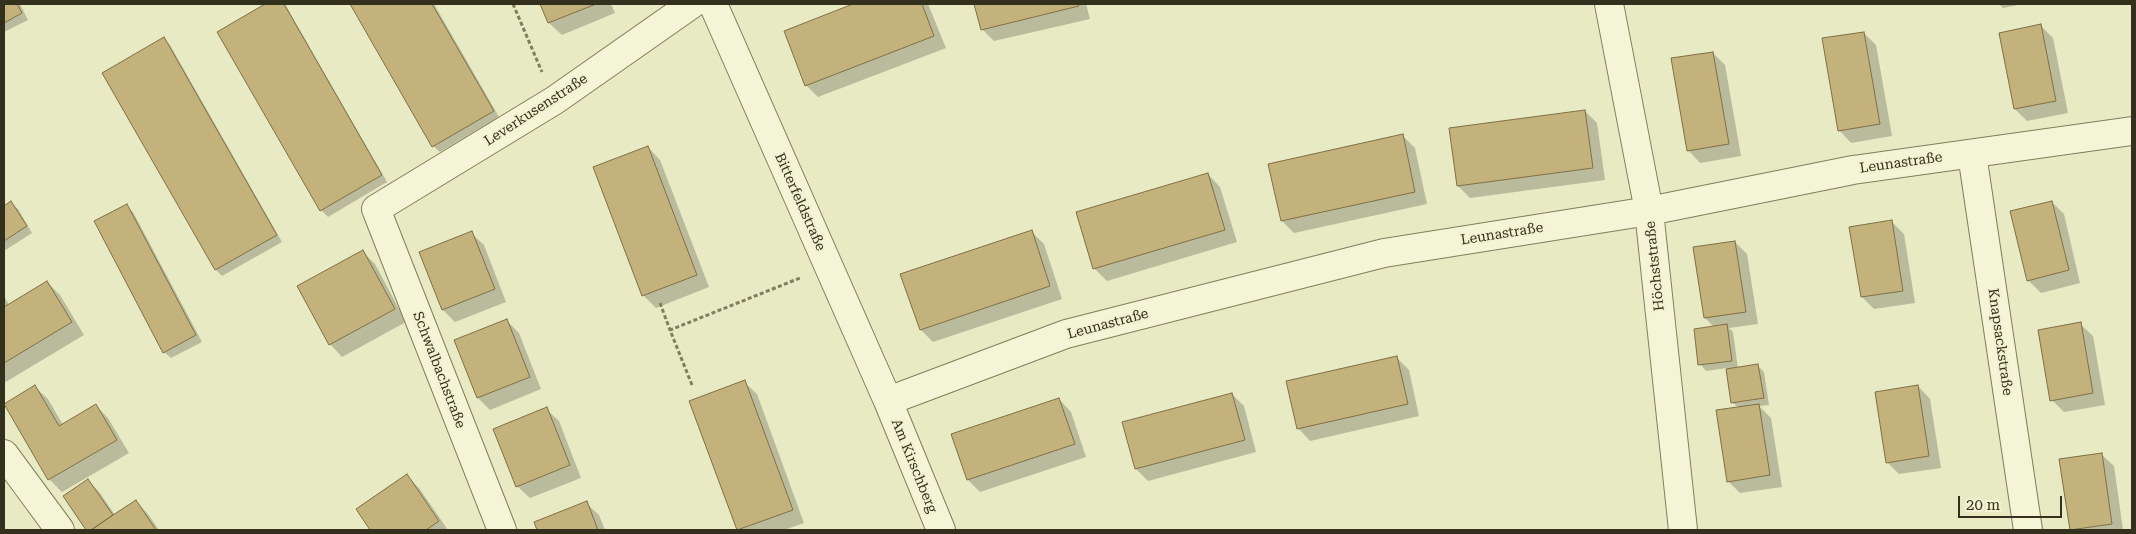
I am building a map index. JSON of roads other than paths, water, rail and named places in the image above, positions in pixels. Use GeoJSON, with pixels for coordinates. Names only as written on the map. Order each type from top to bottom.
{"type":"FeatureCollection","features":[{"type":"Feature","properties":{"kind":"street","name":"Leverkusenstraße"},"geometry":{"type":"LineString","coordinates":[[376,209],[555,100],[692,4]]}},
{"type":"Feature","properties":{"kind":"street","name":"Bitterfeldstraße"},"geometry":{"type":"LineString","coordinates":[[713,4],[888,401]]}},
{"type":"Feature","properties":{"kind":"street","name":"Höchststraße"},"geometry":{"type":"LineString","coordinates":[[1609,4],[1649,211],[1683,530]]}},
{"type":"Feature","properties":{"kind":"street","name":"Leunastraße"},"geometry":{"type":"LineString","coordinates":[[888,401],[1066,334],[1375,255],[1649,211],[1853,170],[2132,131]]}},
{"type":"Feature","properties":{"kind":"street","name":"Knapsackstraße"},"geometry":{"type":"LineString","coordinates":[[1972,154],[2028,530]]}},
{"type":"Feature","properties":{"kind":"street","name":"Schwalbachstraße"},"geometry":{"type":"LineString","coordinates":[[376,209],[502,530]]}},
{"type":"Feature","properties":{"kind":"street","name":"Am Kirschberg"},"geometry":{"type":"LineString","coordinates":[[888,401],[941,530]]}},
{"type":"Feature","properties":{"kind":"street"},"geometry":{"type":"LineString","coordinates":[[4,454],[60,530]]}}]}
